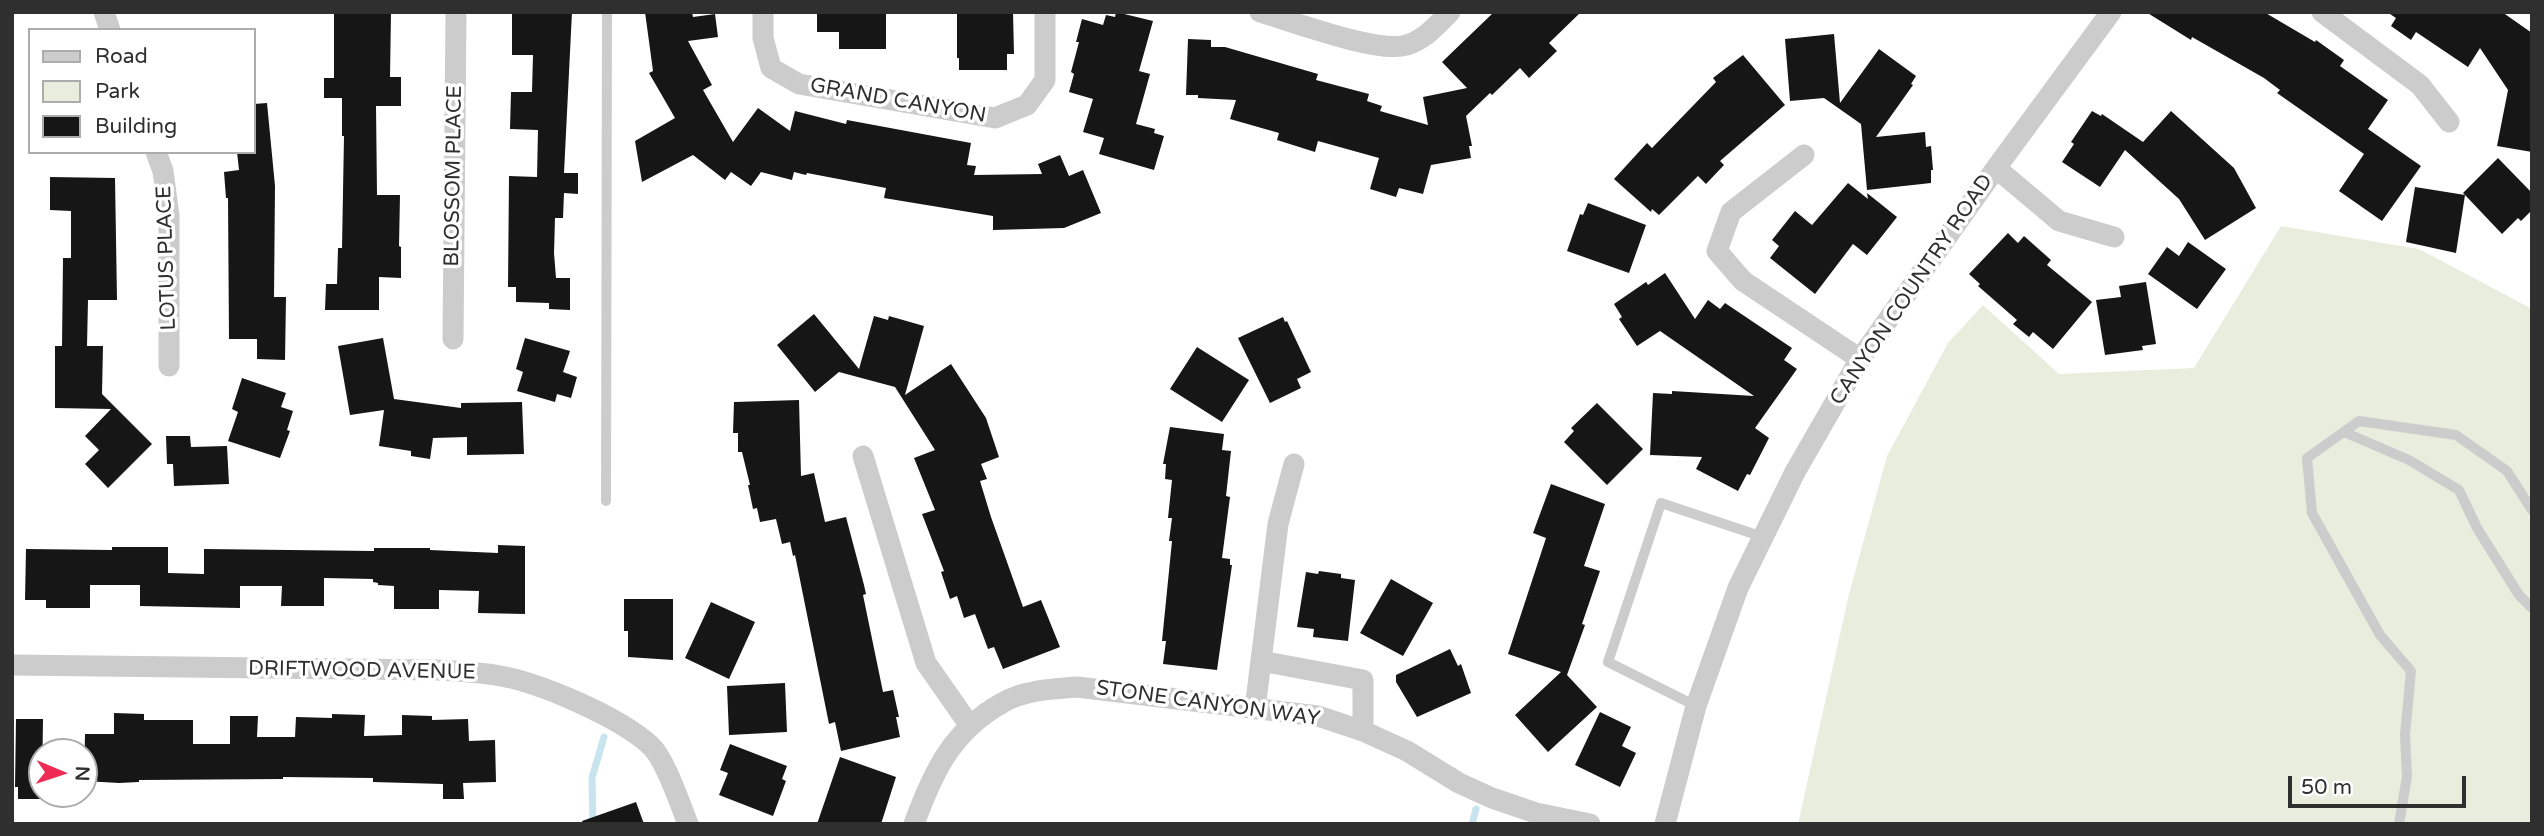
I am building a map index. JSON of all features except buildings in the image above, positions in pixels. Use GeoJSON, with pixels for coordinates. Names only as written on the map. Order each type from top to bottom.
{"type":"FeatureCollection","features":[{"type":"Feature","properties":{"kind":"street","name":"BLOSSOM PLACE"},"geometry":{"type":"LineString","coordinates":[[453,339],[456,12]]}},
{"type":"Feature","properties":{"kind":"street","name":"GRAND CANYON"},"geometry":{"type":"LineString","coordinates":[[764,12],[763,38],[771,68],[799,84],[995,118],[1027,105],[1045,80],[1045,12]]}},
{"type":"Feature","properties":{"kind":"street"},"geometry":{"type":"LineString","coordinates":[[1260,12],[1381,47],[1404,46],[1426,36],[1450,12]]}},
{"type":"Feature","properties":{"kind":"street","name":"CANYON COUNTRY ROAD"},"geometry":{"type":"LineString","coordinates":[[1665,824],[1696,706],[1738,588],[1795,471],[1860,359],[2111,12]]}},
{"type":"Feature","properties":{"kind":"street"},"geometry":{"type":"LineString","coordinates":[[2322,12],[2420,85],[2449,122]]}},
{"type":"Feature","properties":{"kind":"street","name":"LOTUS PLACE"},"geometry":{"type":"LineString","coordinates":[[157,154],[163,171],[169,216],[169,366]]}},
{"type":"Feature","properties":{"kind":"street"},"geometry":{"type":"LineString","coordinates":[[1804,155],[1731,212],[1717,251],[1743,281],[1860,359]]}},
{"type":"Feature","properties":{"kind":"street"},"geometry":{"type":"LineString","coordinates":[[1996,168],[2059,221],[2114,237]]}},
{"type":"Feature","properties":{"kind":"street"},"geometry":{"type":"LineString","coordinates":[[863,456],[926,663],[970,726]]}},
{"type":"Feature","properties":{"kind":"street"},"geometry":{"type":"LineString","coordinates":[[1255,709],[1278,524],[1294,464]]}},
{"type":"Feature","properties":{"kind":"street"},"geometry":{"type":"LineString","coordinates":[[1261,661],[1363,680],[1363,730]]}},
{"type":"Feature","properties":{"kind":"street","name":"DRIFTWOOD AVENUE"},"geometry":{"type":"LineString","coordinates":[[12,665],[436,670],[498,675],[556,693],[618,723],[652,747],[674,787],[688,824]]}},
{"type":"Feature","properties":{"kind":"street","name":"STONE CANYON WAY"},"geometry":{"type":"LineString","coordinates":[[914,824],[928,786],[946,753],[970,726],[1003,702],[1040,690],[1077,687],[1318,716],[1363,730],[1492,798],[1536,813],[1590,824]]}},
{"type":"Feature","properties":{"kind":"lane"},"geometry":{"type":"LineString","coordinates":[[606,501],[607,12]]}},
{"type":"Feature","properties":{"kind":"lane"},"geometry":{"type":"LineString","coordinates":[[2399,824],[2407,776],[2405,735],[2411,671],[2380,635],[2312,513],[2307,458],[2359,421],[2456,435],[2507,471],[2532,510]]}},
{"type":"Feature","properties":{"kind":"lane"},"geometry":{"type":"LineString","coordinates":[[2344,432],[2409,460],[2459,490],[2477,528],[2519,595],[2532,608]]}},
{"type":"Feature","properties":{"kind":"lane"},"geometry":{"type":"LineString","coordinates":[[1696,706],[1608,663],[1661,503],[1763,537]]}},
{"type":"Feature","properties":{"kind":"green space"},"geometry":{"type":"Polygon","coordinates":[[[2281,226],[2419,249],[2532,309],[2532,824],[1798,824],[1849,594],[1887,456],[1948,343],[1983,305],[2059,374],[2194,368],[2281,226]]]}},
{"type":"Feature","properties":{"kind":"waterway"},"geometry":{"type":"LineString","coordinates":[[593,824],[592,778],[604,737]]}},
{"type":"Feature","properties":{"kind":"waterway"},"geometry":{"type":"LineString","coordinates":[[1472,824],[1476,809]]}}]}
